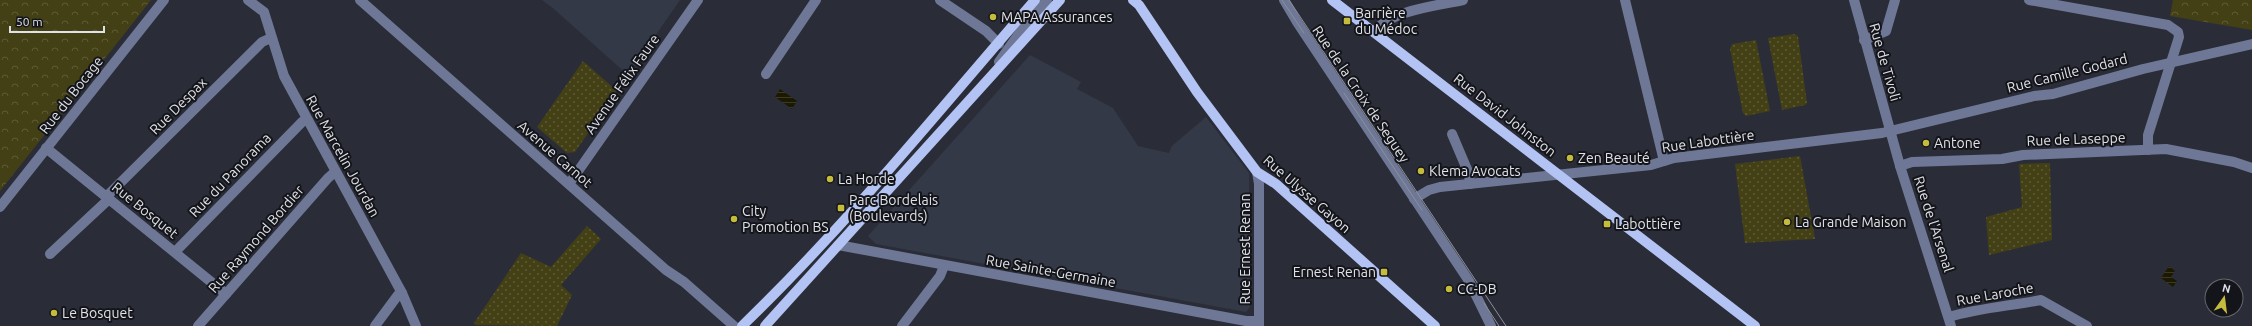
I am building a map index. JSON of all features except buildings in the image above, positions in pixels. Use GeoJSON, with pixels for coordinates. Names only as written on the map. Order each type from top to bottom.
{"type":"FeatureCollection","features":[{"type":"Feature","properties":{"kind":"main road"},"geometry":{"type":"LineString","coordinates":[[742,326],[824,240],[999,44],[1035,0]]}},
{"type":"Feature","properties":{"kind":"main road"},"geometry":{"type":"LineString","coordinates":[[765,326],[990,75],[1060,0]]}},
{"type":"Feature","properties":{"kind":"main road","name":"Rue David Johnston"},"geometry":{"type":"LineString","coordinates":[[1332,0],[1755,326]]}},
{"type":"Feature","properties":{"kind":"main road","name":"Rue Ulysse Gayon"},"geometry":{"type":"LineString","coordinates":[[1136,2],[1197,92],[1257,172],[1270,179],[1435,326]]}},
{"type":"Feature","properties":{"kind":"street","name":"Rue du Bocage"},"geometry":{"type":"LineString","coordinates":[[0,207],[164,0]]}},
{"type":"Feature","properties":{"kind":"street","name":"Rue Marcelin Jourdan"},"geometry":{"type":"LineString","coordinates":[[248,0],[264,12],[279,66],[306,120],[402,293],[416,326]]}},
{"type":"Feature","properties":{"kind":"street","name":"Avenue Carnot"},"geometry":{"type":"LineString","coordinates":[[360,0],[666,270],[684,282],[734,326]]}},
{"type":"Feature","properties":{"kind":"street","name":"Avenue Félix Faure"},"geometry":{"type":"LineString","coordinates":[[569,184],[698,0]]}},
{"type":"Feature","properties":{"kind":"street"},"geometry":{"type":"LineString","coordinates":[[766,74],[816,0]]}},
{"type":"Feature","properties":{"kind":"street"},"geometry":{"type":"LineString","coordinates":[[940,0],[986,31],[999,44]]}},
{"type":"Feature","properties":{"kind":"street"},"geometry":{"type":"LineString","coordinates":[[990,75],[1023,28],[1047,0]]}},
{"type":"Feature","properties":{"kind":"street","name":"Rue de la Croix de Seguey"},"geometry":{"type":"LineString","coordinates":[[1284,0],[1469,281],[1490,326]]}},
{"type":"Feature","properties":{"kind":"street"},"geometry":{"type":"LineString","coordinates":[[1374,32],[1381,23],[1394,16],[1463,0]]}},
{"type":"Feature","properties":{"kind":"street"},"geometry":{"type":"LineString","coordinates":[[1626,0],[1664,161]]}},
{"type":"Feature","properties":{"kind":"street","name":"Rue de Tivoli"},"geometry":{"type":"LineString","coordinates":[[1854,0],[1890,132]]}},
{"type":"Feature","properties":{"kind":"street"},"geometry":{"type":"LineString","coordinates":[[1864,40],[1886,31],[1895,0]]}},
{"type":"Feature","properties":{"kind":"street"},"geometry":{"type":"LineString","coordinates":[[2029,0],[2168,25],[2178,32],[2179,37],[2148,135],[2148,150]]}},
{"type":"Feature","properties":{"kind":"street","name":"Rue Despax"},"geometry":{"type":"LineString","coordinates":[[50,254],[262,42],[271,38]]}},
{"type":"Feature","properties":{"kind":"street","name":"Rue Camille Godard"},"geometry":{"type":"LineString","coordinates":[[1890,132],[2034,96],[2053,94],[2171,62],[2252,44]]}},
{"type":"Feature","properties":{"kind":"street","name":"Rue du Panorama"},"geometry":{"type":"LineString","coordinates":[[174,252],[302,122],[306,120]]}},
{"type":"Feature","properties":{"kind":"street","name":"Rue Labottière"},"geometry":{"type":"LineString","coordinates":[[1414,199],[1429,190],[1440,187],[1651,165],[1674,158],[1890,132]]}},
{"type":"Feature","properties":{"kind":"street","name":"Rue de l'Arsenal"},"geometry":{"type":"LineString","coordinates":[[1890,132],[1950,322]]}},
{"type":"Feature","properties":{"kind":"street"},"geometry":{"type":"LineString","coordinates":[[1452,134],[1469,174],[1470,184]]}},
{"type":"Feature","properties":{"kind":"street","name":"Rue Bosquet"},"geometry":{"type":"LineString","coordinates":[[46,148],[226,294]]}},
{"type":"Feature","properties":{"kind":"street","name":"Rue de Laseppe"},"geometry":{"type":"LineString","coordinates":[[1900,166],[1912,162],[2002,159],[2022,155],[2166,149],[2234,162],[2252,168]]}},
{"type":"Feature","properties":{"kind":"street","name":"Rue Raymond Bordier"},"geometry":{"type":"LineString","coordinates":[[198,326],[335,172]]}},
{"type":"Feature","properties":{"kind":"street","name":"Rue Ernest Renan"},"geometry":{"type":"LineString","coordinates":[[1257,172],[1259,184],[1259,324]]}},
{"type":"Feature","properties":{"kind":"street","name":"Rue Sainte-Germaine"},"geometry":{"type":"LineString","coordinates":[[838,245],[1259,324]]}},
{"type":"Feature","properties":{"kind":"street"},"geometry":{"type":"LineString","coordinates":[[902,326],[940,276],[944,266]]}},
{"type":"Feature","properties":{"kind":"street"},"geometry":{"type":"LineString","coordinates":[[375,326],[398,295],[402,293]]}},
{"type":"Feature","properties":{"kind":"street","name":"Rue Laroche"},"geometry":{"type":"LineString","coordinates":[[1950,322],[1992,307],[2009,306],[2041,300],[2087,326]]}},
{"type":"Feature","properties":{"kind":"shaded area"},"geometry":{"type":"Polygon","coordinates":[[[542,0],[680,0],[628,75],[542,0]]]}},
{"type":"Feature","properties":{"kind":"shaded area"},"geometry":{"type":"Polygon","coordinates":[[[1030,55],[1081,82],[1077,89],[1113,108],[1138,146],[1169,153],[1172,146],[1206,117],[1249,173],[1250,307],[1246,312],[876,244],[868,236],[1030,55]]]}},
{"type":"Feature","properties":{"kind":"shaded area"},"geometry":{"type":"Polygon","coordinates":[[[780,89],[797,101],[792,109],[775,97],[780,89]]]}},
{"type":"Feature","properties":{"kind":"shaded area"},"geometry":{"type":"Polygon","coordinates":[[[2169,266],[2175,271],[2171,277],[2177,281],[2173,287],[2161,278],[2169,266]]]}},
{"type":"Feature","properties":{"kind":"green space"},"geometry":{"type":"Polygon","coordinates":[[[0,0],[151,0],[0,191],[0,0]]]}},
{"type":"Feature","properties":{"kind":"green space"},"geometry":{"type":"Polygon","coordinates":[[[2173,0],[2252,0],[2252,30],[2170,16],[2173,0]]]}},
{"type":"Feature","properties":{"kind":"green space"},"geometry":{"type":"Polygon","coordinates":[[[1794,34],[1798,36],[1807,103],[1805,105],[1782,110],[1768,38],[1794,34]]]}},
{"type":"Feature","properties":{"kind":"green space"},"geometry":{"type":"Polygon","coordinates":[[[1756,40],[1770,111],[1746,116],[1743,113],[1730,49],[1732,44],[1756,40]]]}},
{"type":"Feature","properties":{"kind":"green space"},"geometry":{"type":"Polygon","coordinates":[[[583,61],[617,91],[575,152],[567,153],[537,127],[583,61]]]}},
{"type":"Feature","properties":{"kind":"green space"},"geometry":{"type":"Polygon","coordinates":[[[1800,156],[1815,239],[1745,243],[1735,164],[1800,156]]]}},
{"type":"Feature","properties":{"kind":"green space"},"geometry":{"type":"Polygon","coordinates":[[[2050,163],[2052,240],[1989,255],[1986,217],[2022,207],[2019,164],[2050,163]]]}},
{"type":"Feature","properties":{"kind":"green space"},"geometry":{"type":"Polygon","coordinates":[[[587,226],[601,239],[561,285],[572,295],[557,326],[475,325],[474,323],[521,253],[551,267],[587,226]]]}},
{"type":"Feature","properties":{"kind":"tram line"},"geometry":{"type":"LineString","coordinates":[[1282,0],[1304,33]]}},
{"type":"Feature","properties":{"kind":"tram line"},"geometry":{"type":"LineString","coordinates":[[1289,0],[1506,326]]}},
{"type":"Feature","properties":{"kind":"tram line"},"geometry":{"type":"LineString","coordinates":[[1344,93],[1422,210]]}},
{"type":"Feature","properties":{"kind":"tram line"},"geometry":{"type":"LineString","coordinates":[[1484,303],[1499,326]]}},
{"type":"Feature","properties":{"kind":"place","name":"MAPA Assurances"},"geometry":{"type":"Point","coordinates":[993,17]}},
{"type":"Feature","properties":{"kind":"place","name":"Barrière du Médoc"},"geometry":{"type":"Point","coordinates":[1347,21]}},
{"type":"Feature","properties":{"kind":"place","name":"Antone"},"geometry":{"type":"Point","coordinates":[1926,143]}},
{"type":"Feature","properties":{"kind":"place","name":"Zen Beauté"},"geometry":{"type":"Point","coordinates":[1570,158]}},
{"type":"Feature","properties":{"kind":"place","name":"Klema Avocats"},"geometry":{"type":"Point","coordinates":[1421,171]}},
{"type":"Feature","properties":{"kind":"place","name":"La Horde"},"geometry":{"type":"Point","coordinates":[830,179]}},
{"type":"Feature","properties":{"kind":"place","name":"Parc Bordelais (Boulevards)"},"geometry":{"type":"Point","coordinates":[841,208]}},
{"type":"Feature","properties":{"kind":"place","name":"City Promotion BS"},"geometry":{"type":"Point","coordinates":[734,219]}},
{"type":"Feature","properties":{"kind":"place","name":"La Grande Maison"},"geometry":{"type":"Point","coordinates":[1787,222]}},
{"type":"Feature","properties":{"kind":"place","name":"Labottière"},"geometry":{"type":"Point","coordinates":[1607,224]}},
{"type":"Feature","properties":{"kind":"place","name":"Ernest Renan"},"geometry":{"type":"Point","coordinates":[1384,272]}},
{"type":"Feature","properties":{"kind":"place","name":"CC-DB"},"geometry":{"type":"Point","coordinates":[1449,289]}},
{"type":"Feature","properties":{"kind":"place","name":"Le Bosquet"},"geometry":{"type":"Point","coordinates":[54,313]}}]}
